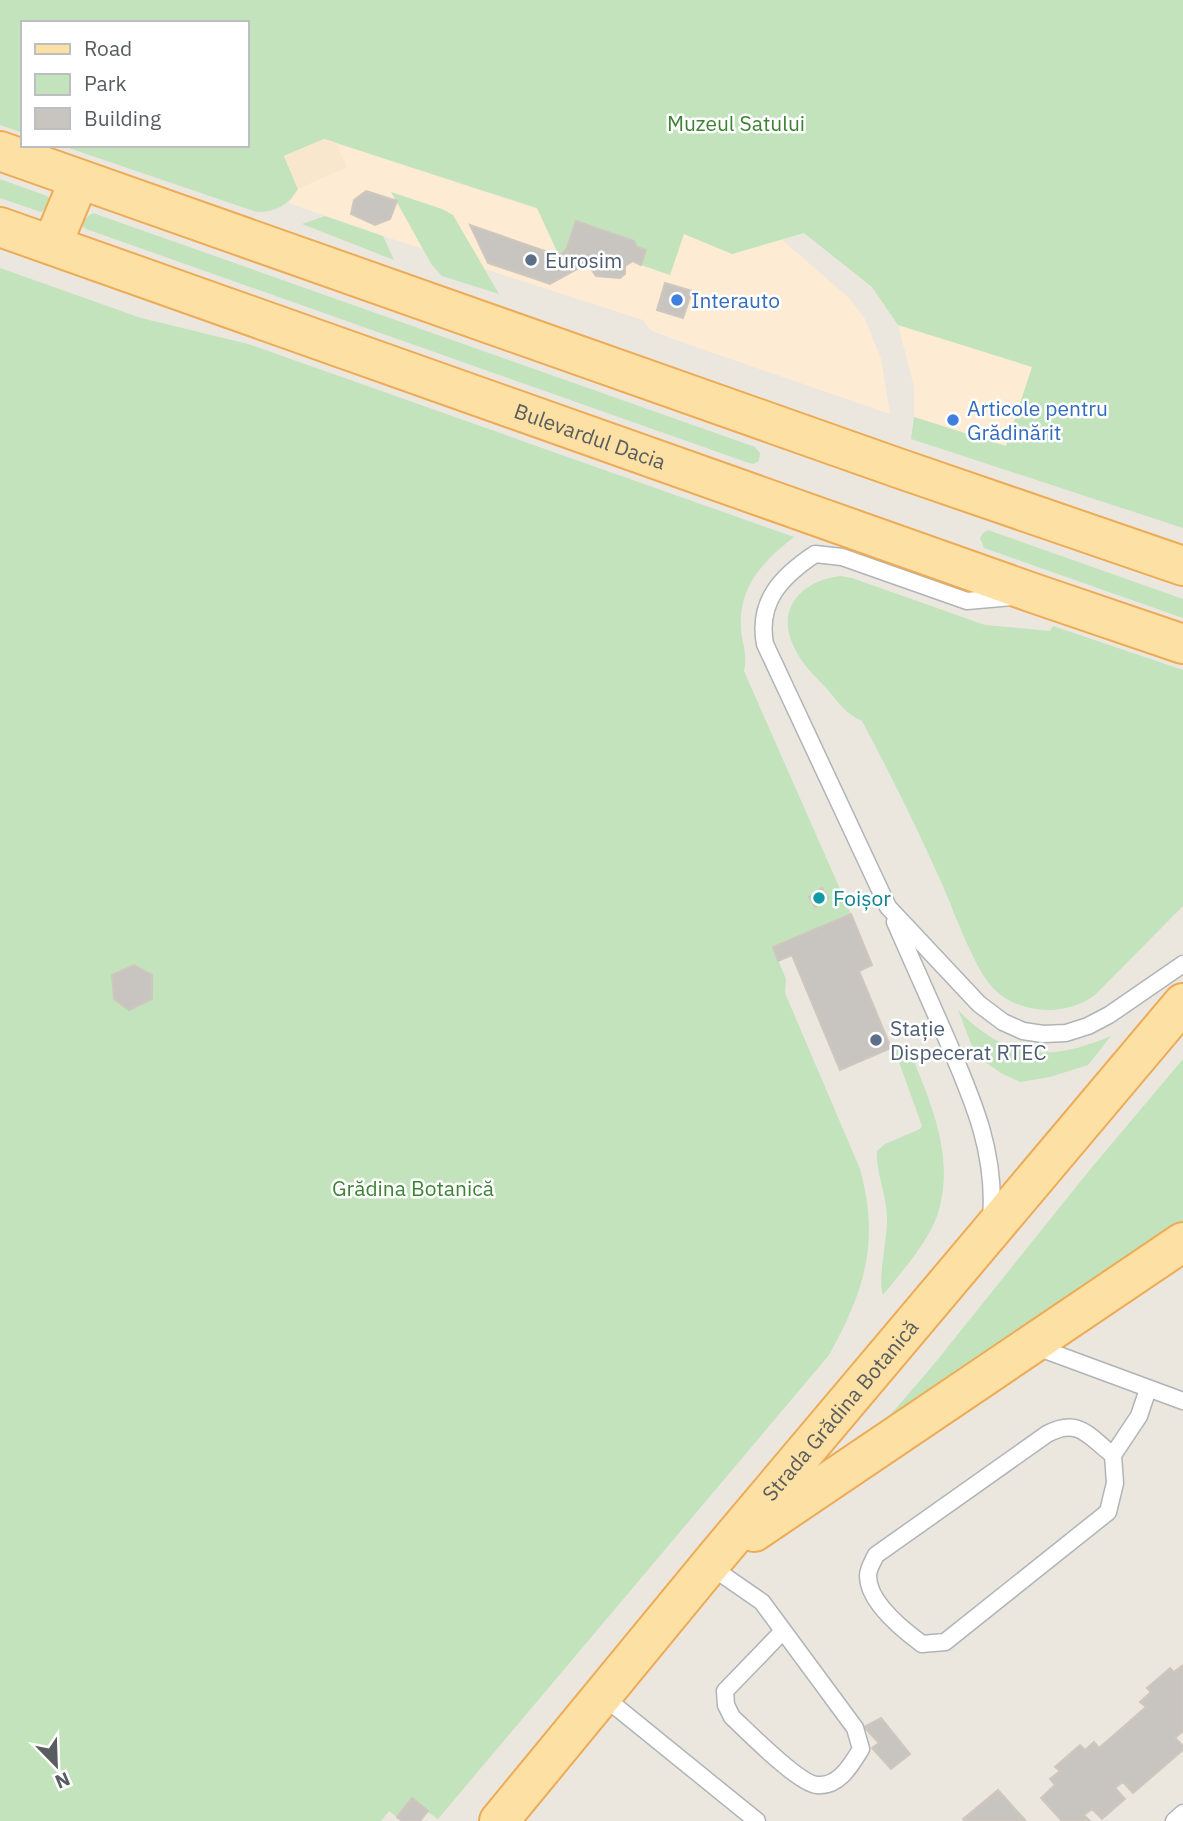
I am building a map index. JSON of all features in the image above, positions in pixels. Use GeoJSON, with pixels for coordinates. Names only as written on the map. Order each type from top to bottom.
{"type":"FeatureCollection","features":[{"type":"Feature","properties":{"kind":"main road"},"geometry":{"type":"LineString","coordinates":[[0,151],[1183,566]]}},
{"type":"Feature","properties":{"kind":"main road"},"geometry":{"type":"LineString","coordinates":[[52,246],[79,180]]}},
{"type":"Feature","properties":{"kind":"main road","name":"Bulevardul Dacia"},"geometry":{"type":"LineString","coordinates":[[0,227],[1183,644]]}},
{"type":"Feature","properties":{"kind":"main road","name":"Strada Grădina Botanică"},"geometry":{"type":"LineString","coordinates":[[499,1821],[604,1697],[713,1561],[1183,1003]]}},
{"type":"Feature","properties":{"kind":"main road"},"geometry":{"type":"LineString","coordinates":[[713,1561],[1183,1242]]}},
{"type":"Feature","properties":{"kind":"lane"},"geometry":{"type":"LineString","coordinates":[[869,535],[815,554],[791,569],[774,590],[766,608],[762,628],[765,644],[888,907],[953,1052],[980,1121],[992,1178],[990,1233]]}},
{"type":"Feature","properties":{"kind":"lane"},"geometry":{"type":"LineString","coordinates":[[815,554],[842,557],[967,601],[1036,594]]}},
{"type":"Feature","properties":{"kind":"lane"},"geometry":{"type":"LineString","coordinates":[[888,907],[979,1004],[1003,1022],[1023,1031],[1066,1033],[1088,1026],[1109,1015],[1183,964]]}},
{"type":"Feature","properties":{"kind":"lane"},"geometry":{"type":"LineString","coordinates":[[1032,1345],[1183,1401]]}},
{"type":"Feature","properties":{"kind":"lane"},"geometry":{"type":"LineString","coordinates":[[1113,1455],[1077,1427],[1061,1426],[1046,1434],[876,1555],[868,1574],[871,1592],[899,1627],[922,1644],[945,1642],[1108,1512],[1115,1483],[1113,1455],[1139,1416],[1148,1389]]}},
{"type":"Feature","properties":{"kind":"lane"},"geometry":{"type":"LineString","coordinates":[[713,1561],[762,1602],[855,1728],[861,1749],[849,1769],[832,1782],[816,1786],[798,1777],[732,1717],[726,1705],[725,1691],[783,1631]]}},
{"type":"Feature","properties":{"kind":"lane"},"geometry":{"type":"LineString","coordinates":[[604,1697],[757,1821]]}},
{"type":"Feature","properties":{"kind":"lane"},"geometry":{"type":"LineString","coordinates":[[1174,1821],[1183,1813]]}},
{"type":"Feature","properties":{"kind":"shaded area"},"geometry":{"type":"Polygon","coordinates":[[[324,139],[634,241],[670,275],[684,234],[732,254],[781,239],[849,298],[865,319],[881,359],[890,414],[673,339],[650,330],[643,320],[289,203],[293,197],[284,156],[324,139]]]}},
{"type":"Feature","properties":{"kind":"shaded area","name":"Articole pentru Grădinărit"},"geometry":{"type":"Polygon","coordinates":[[[898,325],[1032,367],[1006,446],[914,417],[914,386],[898,325]]]}},
{"type":"Feature","properties":{"kind":"green space","name":"Muzeul Satului"},"geometry":{"type":"Polygon","coordinates":[[[0,0],[1183,0],[1183,528],[911,439],[914,417],[1006,446],[1032,367],[898,325],[872,287],[804,233],[732,254],[684,234],[670,275],[641,265],[645,251],[637,247],[634,241],[576,221],[566,250],[559,256],[537,208],[324,139],[284,156],[298,189],[281,206],[270,211],[257,212],[66,147],[248,147],[248,21],[21,21],[21,132],[0,125],[0,0]]]}},
{"type":"Feature","properties":{"kind":"green space"},"geometry":{"type":"Polygon","coordinates":[[[0,179],[47,196],[50,199],[46,209],[41,212],[0,198],[0,179]]]}},
{"type":"Feature","properties":{"kind":"green space"},"geometry":{"type":"Polygon","coordinates":[[[391,192],[453,215],[499,294],[442,276],[432,265],[391,192]]]}},
{"type":"Feature","properties":{"kind":"green space"},"geometry":{"type":"Polygon","coordinates":[[[93,213],[755,447],[760,453],[759,461],[749,463],[86,229],[82,226],[83,220],[93,213]]]}},
{"type":"Feature","properties":{"kind":"green space"},"geometry":{"type":"Polygon","coordinates":[[[325,216],[383,236],[394,260],[302,224],[325,216]]]}},
{"type":"Feature","properties":{"kind":"green space","name":"Grădina Botanică"},"geometry":{"type":"Polygon","coordinates":[[[0,268],[141,318],[248,344],[794,537],[763,565],[744,600],[741,628],[745,654],[744,671],[851,914],[773,948],[786,979],[785,993],[860,1169],[869,1220],[866,1265],[860,1287],[829,1355],[438,1819],[428,1812],[420,1821],[402,1821],[389,1811],[381,1821],[0,1821],[0,268]]]}},
{"type":"Feature","properties":{"kind":"green space"},"geometry":{"type":"Polygon","coordinates":[[[988,530],[1183,599],[1183,618],[984,548],[980,538],[988,530]]]}},
{"type":"Feature","properties":{"kind":"green space"},"geometry":{"type":"Polygon","coordinates":[[[840,576],[985,625],[1050,631],[1053,626],[1183,670],[1183,906],[1095,995],[1083,1002],[1057,1010],[1028,1008],[1003,996],[985,978],[971,953],[924,844],[862,721],[843,708],[794,647],[788,620],[796,599],[814,584],[840,576]]]}},
{"type":"Feature","properties":{"kind":"green space"},"geometry":{"type":"Polygon","coordinates":[[[958,1010],[994,1039],[1011,1047],[1030,1051],[1068,1050],[1111,1036],[1088,1065],[1050,1077],[1020,1082],[976,1056],[958,1010]]]}},
{"type":"Feature","properties":{"kind":"green space"},"geometry":{"type":"Polygon","coordinates":[[[908,1046],[938,1129],[944,1172],[942,1194],[937,1216],[927,1237],[883,1295],[881,1279],[887,1217],[877,1151],[885,1144],[922,1126],[895,1051],[908,1046]]]}},
{"type":"Feature","properties":{"kind":"green space"},"geometry":{"type":"Polygon","coordinates":[[[1183,1059],[1183,1223],[891,1420],[891,1414],[1183,1059]]]}},
{"type":"Feature","properties":{"kind":"sand"},"geometry":{"type":"Polygon","coordinates":[[[324,139],[335,142],[347,167],[298,189],[284,156],[324,139]]]}},
{"type":"Feature","properties":{"kind":"building"},"geometry":{"type":"Polygon","coordinates":[[[366,191],[397,201],[390,219],[375,225],[351,214],[354,200],[366,191]]]}},
{"type":"Feature","properties":{"kind":"building"},"geometry":{"type":"Polygon","coordinates":[[[576,221],[634,241],[637,247],[646,250],[641,265],[633,261],[625,266],[625,274],[620,278],[596,276],[586,262],[579,268],[566,250],[576,221]]]}},
{"type":"Feature","properties":{"kind":"building"},"geometry":{"type":"Polygon","coordinates":[[[470,225],[559,256],[566,250],[579,268],[550,284],[488,263],[470,225]]]}},
{"type":"Feature","properties":{"kind":"building"},"geometry":{"type":"Polygon","coordinates":[[[665,283],[692,291],[683,318],[657,310],[665,283]]]}},
{"type":"Feature","properties":{"kind":"building","name":"Foișor"},"geometry":{"type":"Polygon","coordinates":[[[822,888],[828,898],[815,907],[809,897],[822,888]]]}},
{"type":"Feature","properties":{"kind":"building"},"geometry":{"type":"Polygon","coordinates":[[[851,914],[872,965],[859,971],[891,1048],[840,1070],[792,955],[778,961],[773,947],[851,914]]]}},
{"type":"Feature","properties":{"kind":"building"},"geometry":{"type":"Polygon","coordinates":[[[134,965],[152,975],[152,999],[129,1010],[114,999],[112,975],[134,965]]]}},
{"type":"Feature","properties":{"kind":"building"},"geometry":{"type":"Polygon","coordinates":[[[1183,1665],[1183,1731],[1175,1738],[1183,1746],[1183,1750],[1133,1793],[1123,1782],[1115,1788],[1125,1799],[1102,1819],[1092,1809],[1084,1815],[1090,1821],[1062,1821],[1041,1798],[1055,1785],[1050,1779],[1060,1771],[1055,1767],[1080,1745],[1085,1750],[1094,1742],[1099,1748],[1146,1707],[1140,1702],[1151,1692],[1147,1688],[1170,1668],[1174,1672],[1183,1665]]]}},
{"type":"Feature","properties":{"kind":"building"},"geometry":{"type":"Polygon","coordinates":[[[881,1718],[910,1754],[891,1769],[872,1748],[879,1743],[864,1727],[881,1718]]]}},
{"type":"Feature","properties":{"kind":"building"},"geometry":{"type":"Polygon","coordinates":[[[998,1790],[1026,1821],[963,1819],[998,1790]]]}},
{"type":"Feature","properties":{"kind":"building"},"geometry":{"type":"Polygon","coordinates":[[[412,1798],[428,1811],[420,1821],[402,1821],[397,1817],[412,1798]]]}},
{"type":"Feature","properties":{"kind":"place","name":"Eurosim"},"geometry":{"type":"Point","coordinates":[531,260]}},
{"type":"Feature","properties":{"kind":"place","name":"Interauto"},"geometry":{"type":"Point","coordinates":[677,300]}},
{"type":"Feature","properties":{"kind":"place","name":"Articole pentru Grădinărit"},"geometry":{"type":"Point","coordinates":[953,420]}},
{"type":"Feature","properties":{"kind":"place","name":"Foișor"},"geometry":{"type":"Point","coordinates":[819,898]}},
{"type":"Feature","properties":{"kind":"place","name":"Stație Dispecerat RTEC"},"geometry":{"type":"Point","coordinates":[876,1040]}}]}
